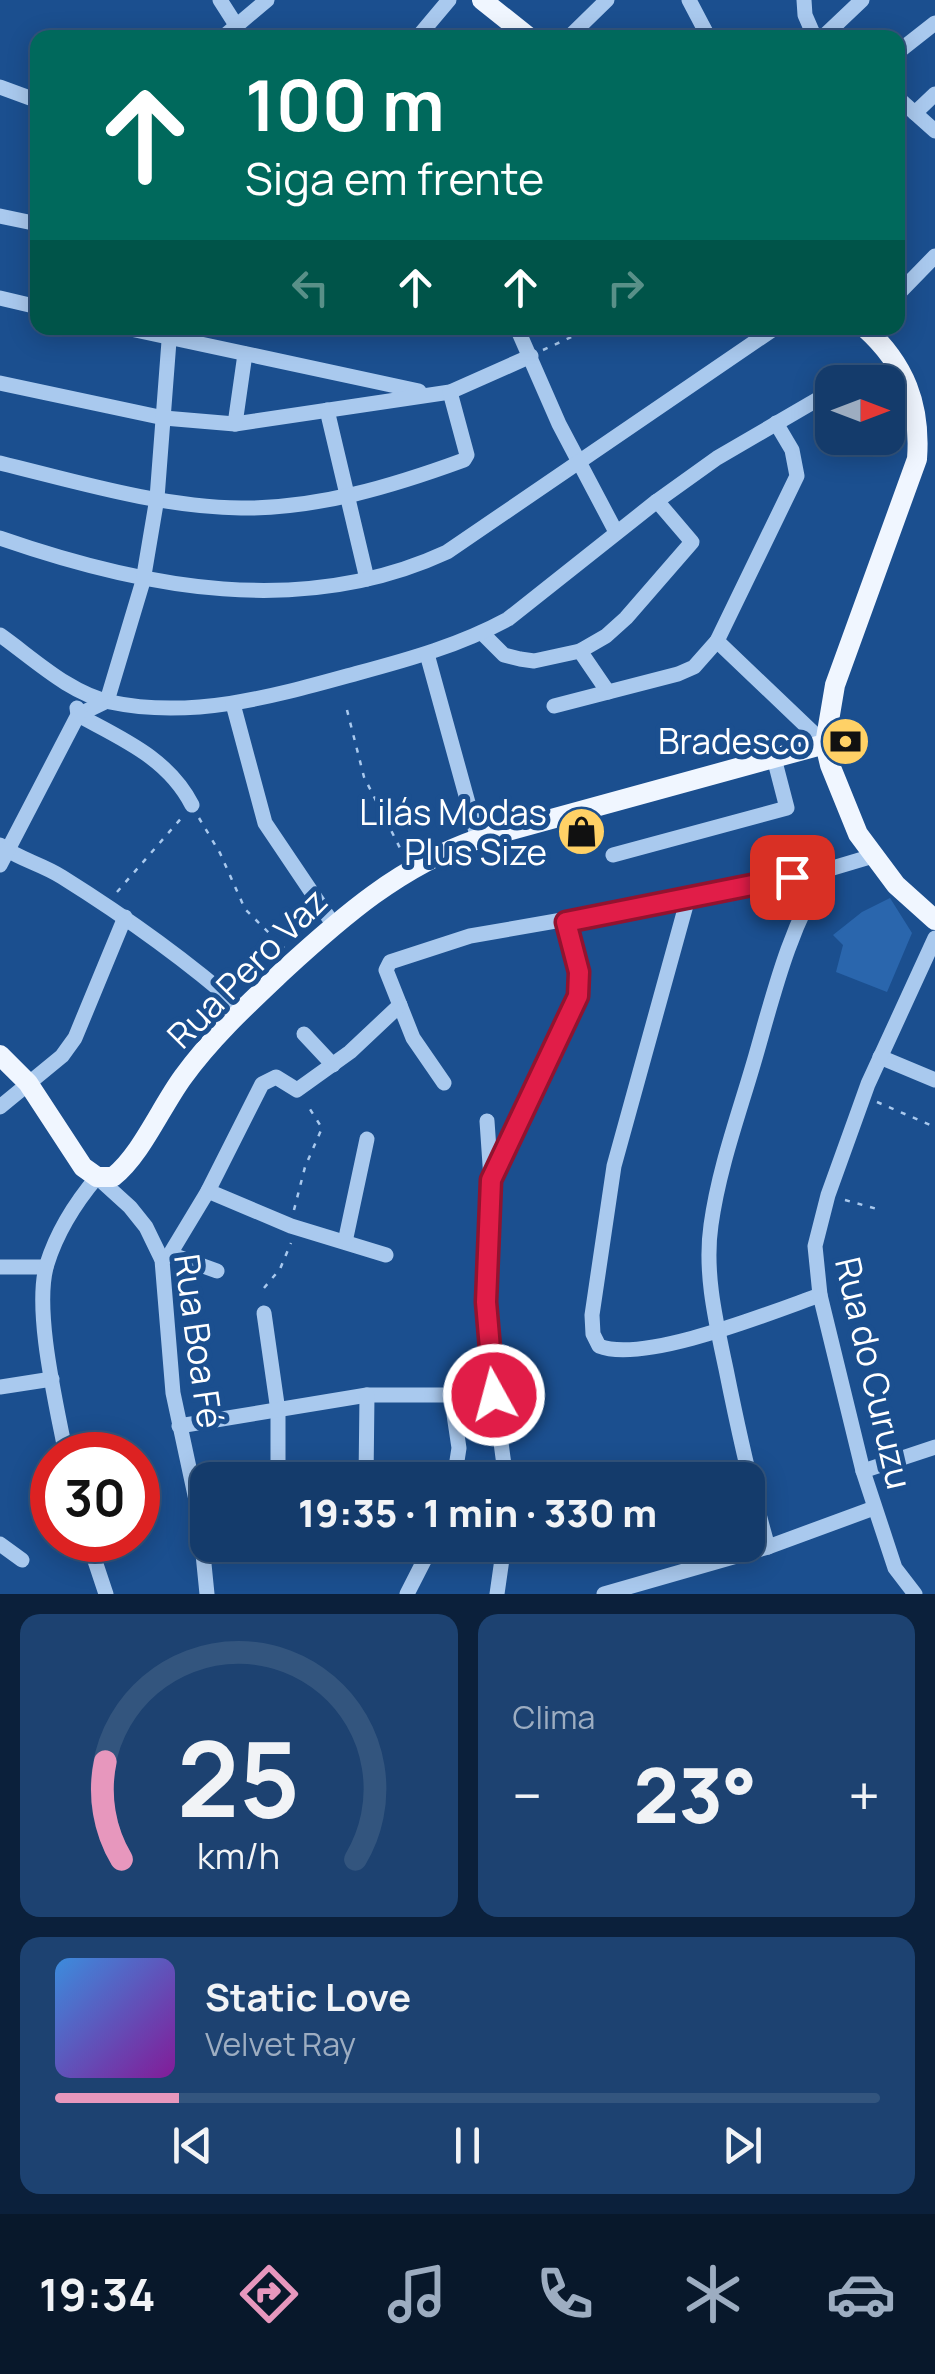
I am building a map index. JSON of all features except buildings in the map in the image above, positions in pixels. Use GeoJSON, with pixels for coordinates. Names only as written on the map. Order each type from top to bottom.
{"type":"FeatureCollection","features":[{"type":"Feature","properties":{"kind":"main road"},"geometry":{"type":"LineString","coordinates":[[482,0],[520,30]]}},
{"type":"Feature","properties":{"kind":"main road"},"geometry":{"type":"LineString","coordinates":[[872,335],[903,372],[916,408],[926,458],[835,685],[825,744],[844,804],[872,856],[896,885],[935,920]]}},
{"type":"Feature","properties":{"kind":"main road","name":"Rua Pero Vaz"},"geometry":{"type":"LineString","coordinates":[[97,1177],[119,1173],[183,1076],[242,1009],[333,924],[410,869],[444,850],[478,838],[825,744]]}},
{"type":"Feature","properties":{"kind":"main road"},"geometry":{"type":"LineString","coordinates":[[0,1055],[28,1083],[83,1167],[97,1177]]}},
{"type":"Feature","properties":{"kind":"street"},"geometry":{"type":"LineString","coordinates":[[220,0],[236,25]]}},
{"type":"Feature","properties":{"kind":"street"},"geometry":{"type":"LineString","coordinates":[[231,30],[267,0]]}},
{"type":"Feature","properties":{"kind":"street"},"geometry":{"type":"LineString","coordinates":[[423,30],[449,0]]}},
{"type":"Feature","properties":{"kind":"street"},"geometry":{"type":"LineString","coordinates":[[576,30],[607,0]]}},
{"type":"Feature","properties":{"kind":"street"},"geometry":{"type":"LineString","coordinates":[[689,0],[704,30]]}},
{"type":"Feature","properties":{"kind":"street"},"geometry":{"type":"LineString","coordinates":[[804,0],[805,15],[819,30]]}},
{"type":"Feature","properties":{"kind":"street"},"geometry":{"type":"LineString","coordinates":[[830,30],[862,0]]}},
{"type":"Feature","properties":{"kind":"street"},"geometry":{"type":"LineString","coordinates":[[905,47],[935,23]]}},
{"type":"Feature","properties":{"kind":"street"},"geometry":{"type":"LineString","coordinates":[[0,87],[30,98]]}},
{"type":"Feature","properties":{"kind":"street"},"geometry":{"type":"LineString","coordinates":[[915,114],[935,94]]}},
{"type":"Feature","properties":{"kind":"street"},"geometry":{"type":"LineString","coordinates":[[905,105],[935,131]]}},
{"type":"Feature","properties":{"kind":"street"},"geometry":{"type":"LineString","coordinates":[[0,216],[30,222]]}},
{"type":"Feature","properties":{"kind":"street"},"geometry":{"type":"LineString","coordinates":[[905,287],[935,256]]}},
{"type":"Feature","properties":{"kind":"street"},"geometry":{"type":"LineString","coordinates":[[0,298],[30,305]]}},
{"type":"Feature","properties":{"kind":"street"},"geometry":{"type":"LineString","coordinates":[[78,714],[107,701],[143,580],[157,498],[170,335]]}},
{"type":"Feature","properties":{"kind":"street"},"geometry":{"type":"LineString","coordinates":[[180,335],[245,354],[428,393]]}},
{"type":"Feature","properties":{"kind":"street"},"geometry":{"type":"LineString","coordinates":[[520,335],[578,462],[616,532]]}},
{"type":"Feature","properties":{"kind":"street"},"geometry":{"type":"LineString","coordinates":[[0,538],[68,562],[143,580],[246,590],[366,579],[424,563],[447,552],[766,335]]}},
{"type":"Feature","properties":{"kind":"street"},"geometry":{"type":"LineString","coordinates":[[235,424],[245,354]]}},
{"type":"Feature","properties":{"kind":"street"},"geometry":{"type":"LineString","coordinates":[[0,383],[164,418],[235,424],[450,392],[531,356]]}},
{"type":"Feature","properties":{"kind":"street"},"geometry":{"type":"LineString","coordinates":[[354,375],[356,406]]}},
{"type":"Feature","properties":{"kind":"street"},"geometry":{"type":"LineString","coordinates":[[0,463],[157,498],[242,508],[349,496],[464,460],[467,455],[450,392]]}},
{"type":"Feature","properties":{"kind":"street"},"geometry":{"type":"LineString","coordinates":[[0,635],[76,688],[107,701],[184,708],[268,697],[427,654],[508,619],[616,532],[717,458],[815,400]]}},
{"type":"Feature","properties":{"kind":"street"},"geometry":{"type":"LineString","coordinates":[[328,410],[366,579]]}},
{"type":"Feature","properties":{"kind":"street"},"geometry":{"type":"LineString","coordinates":[[554,706],[678,674],[694,667],[717,641],[797,476],[792,450],[776,424]]}},
{"type":"Feature","properties":{"kind":"street"},"geometry":{"type":"LineString","coordinates":[[482,633],[504,656],[534,661],[580,651],[606,636],[690,546],[690,537],[657,501]]}},
{"type":"Feature","properties":{"kind":"street"},"geometry":{"type":"LineString","coordinates":[[717,641],[825,744]]}},
{"type":"Feature","properties":{"kind":"street"},"geometry":{"type":"LineString","coordinates":[[580,651],[608,692]]}},
{"type":"Feature","properties":{"kind":"street"},"geometry":{"type":"LineString","coordinates":[[427,654],[478,838]]}},
{"type":"Feature","properties":{"kind":"street"},"geometry":{"type":"LineString","coordinates":[[76,688],[78,714],[2,854],[48,868],[125,916],[242,1009]]}},
{"type":"Feature","properties":{"kind":"street"},"geometry":{"type":"LineString","coordinates":[[234,704],[265,822],[333,924]]}},
{"type":"Feature","properties":{"kind":"street"},"geometry":{"type":"LineString","coordinates":[[78,714],[161,764],[174,776],[192,805]]}},
{"type":"Feature","properties":{"kind":"street"},"geometry":{"type":"LineString","coordinates":[[613,854],[787,808],[774,758]]}},
{"type":"Feature","properties":{"kind":"street"},"geometry":{"type":"LineString","coordinates":[[444,1083],[413,1038],[386,965],[470,936],[688,898],[826,870],[872,856]]}},
{"type":"Feature","properties":{"kind":"street"},"geometry":{"type":"LineString","coordinates":[[768,1547],[718,1330],[708,1260],[710,1226],[722,1168],[793,935],[826,870]]}},
{"type":"Feature","properties":{"kind":"street"},"geometry":{"type":"LineString","coordinates":[[688,898],[614,1166],[592,1315],[593,1334],[598,1346],[619,1350],[718,1330],[820,1295]]}},
{"type":"Feature","properties":{"kind":"street"},"geometry":{"type":"LineString","coordinates":[[0,1106],[62,1056],[75,1038],[125,916]]}},
{"type":"Feature","properties":{"kind":"street"},"geometry":{"type":"LineString","coordinates":[[491,1180],[578,996],[579,972],[566,922]]}},
{"type":"Feature","properties":{"kind":"street","name":"Rua do Curuzu"},"geometry":{"type":"LineString","coordinates":[[915,1594],[895,1568],[863,1471],[820,1295],[815,1256],[819,1223],[864,1096],[935,938]]}},
{"type":"Feature","properties":{"kind":"street"},"geometry":{"type":"LineString","coordinates":[[217,1271],[166,1257],[208,1191],[262,1084],[276,1077],[296,1090],[332,1065],[400,1005]]}},
{"type":"Feature","properties":{"kind":"street"},"geometry":{"type":"LineString","coordinates":[[304,1034],[332,1065]]}},
{"type":"Feature","properties":{"kind":"street"},"geometry":{"type":"LineString","coordinates":[[880,1057],[935,1080]]}},
{"type":"Feature","properties":{"kind":"street"},"geometry":{"type":"LineString","coordinates":[[488,1121],[491,1180],[486,1302],[503,1462]]}},
{"type":"Feature","properties":{"kind":"street"},"geometry":{"type":"LineString","coordinates":[[346,1242],[367,1140]]}},
{"type":"Feature","properties":{"kind":"street"},"geometry":{"type":"LineString","coordinates":[[62,1432],[46,1323],[46,1267],[65,1223],[97,1177]]}},
{"type":"Feature","properties":{"kind":"street","name":"Rua Boa Fé"},"geometry":{"type":"LineString","coordinates":[[97,1177],[138,1217],[166,1257],[168,1350],[179,1426],[199,1514],[207,1594]]}},
{"type":"Feature","properties":{"kind":"street"},"geometry":{"type":"LineString","coordinates":[[208,1191],[291,1226],[386,1255]]}},
{"type":"Feature","properties":{"kind":"street"},"geometry":{"type":"LineString","coordinates":[[0,1267],[46,1267]]}},
{"type":"Feature","properties":{"kind":"street"},"geometry":{"type":"LineString","coordinates":[[264,1313],[278,1412],[278,1462]]}},
{"type":"Feature","properties":{"kind":"street"},"geometry":{"type":"LineString","coordinates":[[0,1386],[52,1378]]}},
{"type":"Feature","properties":{"kind":"street"},"geometry":{"type":"LineString","coordinates":[[451,1394],[460,1448],[457,1462]]}},
{"type":"Feature","properties":{"kind":"street"},"geometry":{"type":"LineString","coordinates":[[179,1426],[367,1395],[494,1395]]}},
{"type":"Feature","properties":{"kind":"street"},"geometry":{"type":"LineString","coordinates":[[367,1395],[367,1462]]}},
{"type":"Feature","properties":{"kind":"street"},"geometry":{"type":"LineString","coordinates":[[863,1471],[935,1448]]}},
{"type":"Feature","properties":{"kind":"street"},"geometry":{"type":"LineString","coordinates":[[604,1594],[768,1547],[874,1508]]}},
{"type":"Feature","properties":{"kind":"street"},"geometry":{"type":"LineString","coordinates":[[0,1544],[22,1560]]}},
{"type":"Feature","properties":{"kind":"street"},"geometry":{"type":"LineString","coordinates":[[95,1562],[106,1594]]}},
{"type":"Feature","properties":{"kind":"street"},"geometry":{"type":"LineString","coordinates":[[406,1594],[423,1562]]}},
{"type":"Feature","properties":{"kind":"street"},"geometry":{"type":"LineString","coordinates":[[497,1594],[502,1562]]}},
{"type":"Feature","properties":{"kind":"path"},"geometry":{"type":"LineString","coordinates":[[531,356],[576,335]]}},
{"type":"Feature","properties":{"kind":"path"},"geometry":{"type":"LineString","coordinates":[[876,365],[892,356]]}},
{"type":"Feature","properties":{"kind":"path"},"geometry":{"type":"LineString","coordinates":[[348,710],[364,777],[403,854]]}},
{"type":"Feature","properties":{"kind":"path"},"geometry":{"type":"LineString","coordinates":[[106,904],[192,805],[220,853],[245,909],[296,960]]}},
{"type":"Feature","properties":{"kind":"path"},"geometry":{"type":"LineString","coordinates":[[264,1288],[288,1255],[305,1167],[322,1128],[296,1090]]}},
{"type":"Feature","properties":{"kind":"path"},"geometry":{"type":"LineString","coordinates":[[864,1096],[935,1128]]}},
{"type":"Feature","properties":{"kind":"path"},"geometry":{"type":"LineString","coordinates":[[837,1198],[877,1209]]}},
{"type":"Feature","properties":{"kind":"place","name":"Bradesco"},"geometry":{"type":"Point","coordinates":[845,741]}},
{"type":"Feature","properties":{"kind":"place","name":"Lilás Modas Plus Size"},"geometry":{"type":"Point","coordinates":[582,832]}},
{"type":"Feature","properties":{"kind":"route"},"geometry":{"type":"LineString","coordinates":[[494,1395],[486,1302],[491,1180],[578,996],[579,972],[566,922],[792,877]]}}]}
